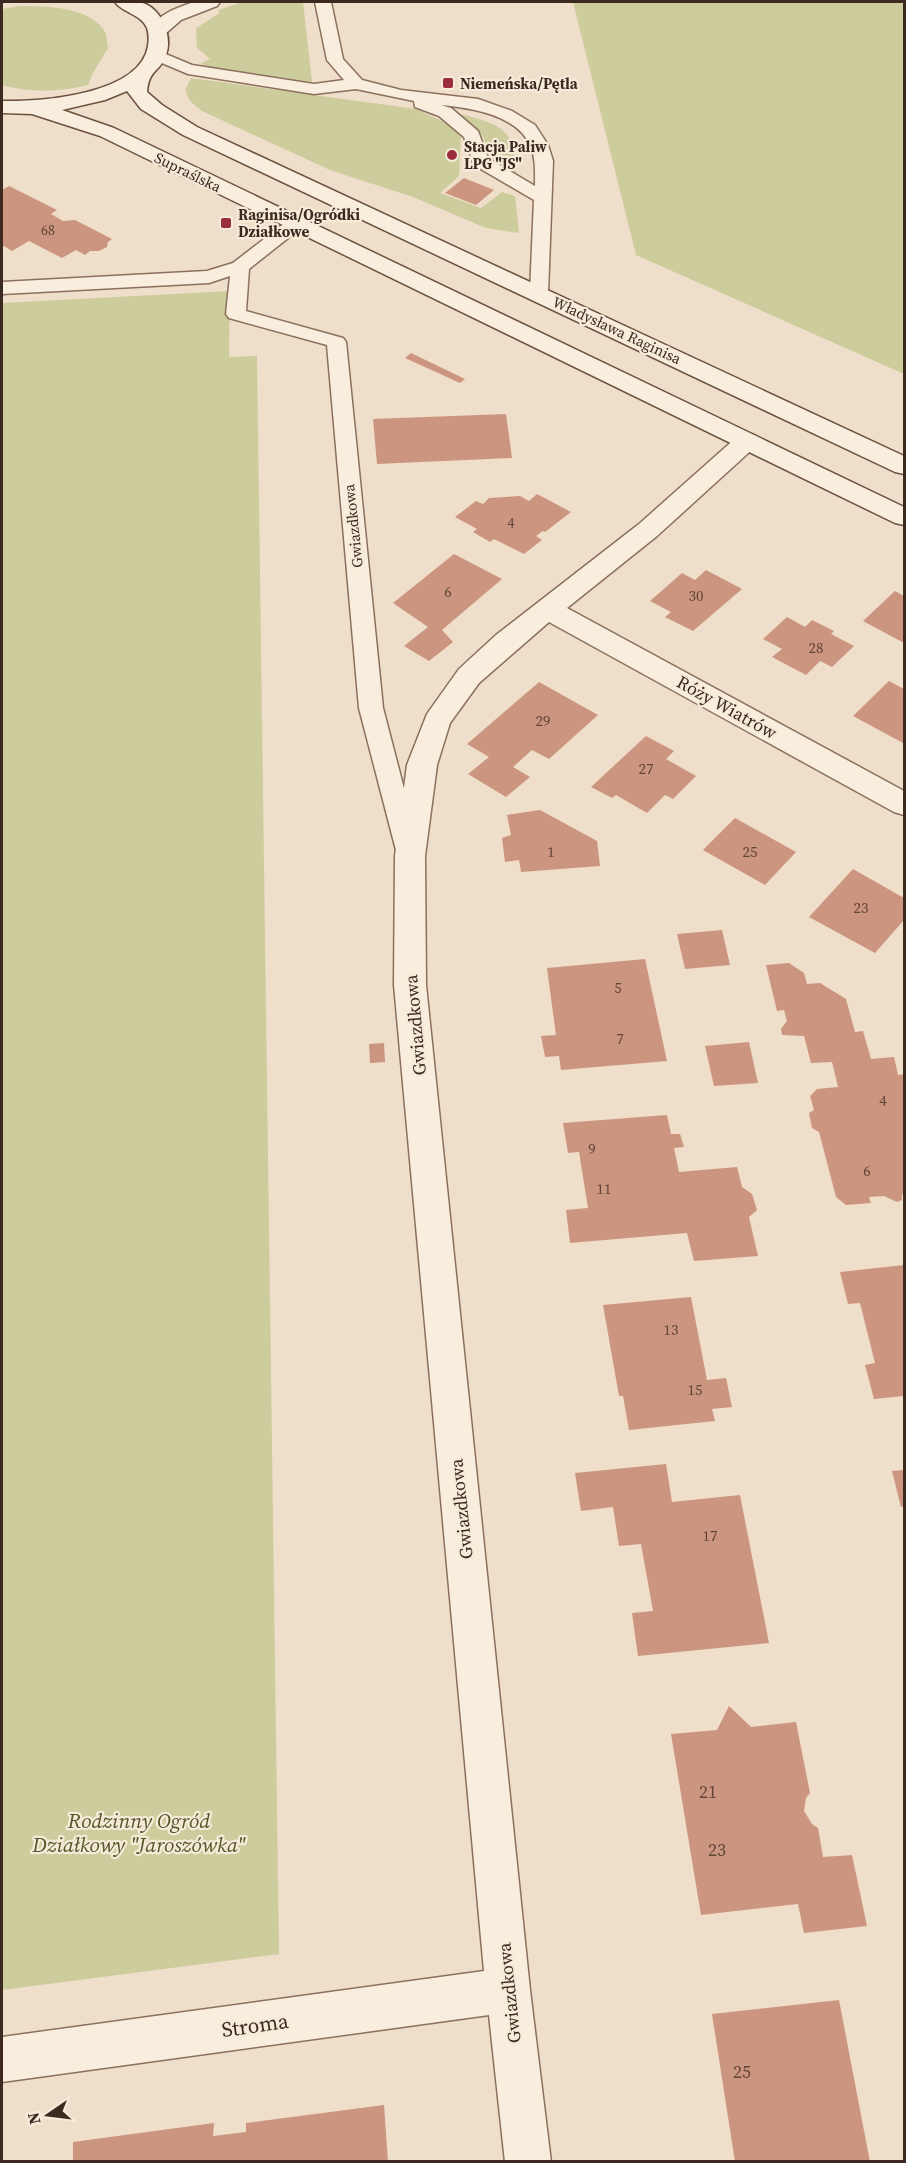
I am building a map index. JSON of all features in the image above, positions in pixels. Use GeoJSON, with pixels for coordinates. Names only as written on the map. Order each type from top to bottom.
{"type":"FeatureCollection","features":[{"type":"Feature","properties":{"kind":"main road"},"geometry":{"type":"LineString","coordinates":[[2,107],[36,108],[97,97],[138,77],[156,55],[160,43],[158,30],[139,8],[125,2]]}},
{"type":"Feature","properties":{"kind":"main road"},"geometry":{"type":"LineString","coordinates":[[158,30],[174,16],[210,2]]}},
{"type":"Feature","properties":{"kind":"main road","name":"Władysława Raginisa"},"geometry":{"type":"LineString","coordinates":[[138,77],[137,93],[155,111],[190,131],[904,466]]}},
{"type":"Feature","properties":{"kind":"main road","name":"Supraślska"},"geometry":{"type":"LineString","coordinates":[[36,108],[107,132],[747,441]]}},
{"type":"Feature","properties":{"kind":"main road"},"geometry":{"type":"LineString","coordinates":[[747,441],[904,517]]}},
{"type":"Feature","properties":{"kind":"main road","name":"Gwiazdkowa"},"geometry":{"type":"LineString","coordinates":[[528,2162],[508,1990],[410,985],[410,856],[422,765],[437,721],[469,676],[506,642],[648,530],[747,441]]}},
{"type":"Feature","properties":{"kind":"main road","name":"Róży Wiatrów"},"geometry":{"type":"LineString","coordinates":[[549,610],[904,804]]}},
{"type":"Feature","properties":{"kind":"main road","name":"Stroma"},"geometry":{"type":"LineString","coordinates":[[2,2060],[508,1990]]}},
{"type":"Feature","properties":{"kind":"lane"},"geometry":{"type":"LineString","coordinates":[[323,2],[335,60],[356,84]]}},
{"type":"Feature","properties":{"kind":"lane"},"geometry":{"type":"LineString","coordinates":[[156,55],[188,69],[314,89],[356,84],[401,95],[472,103],[506,115],[529,129],[539,145],[544,161],[539,293]]}},
{"type":"Feature","properties":{"kind":"lane"},"geometry":{"type":"LineString","coordinates":[[401,95],[445,112],[472,135],[480,161],[543,198]]}},
{"type":"Feature","properties":{"kind":"lane"},"geometry":{"type":"LineString","coordinates":[[2,288],[209,277],[240,267],[296,223]]}},
{"type":"Feature","properties":{"kind":"lane","name":"Gwiazdkowa"},"geometry":{"type":"LineString","coordinates":[[240,267],[236,314],[336,342],[371,708],[410,856]]}},
{"type":"Feature","properties":{"kind":"green space"},"geometry":{"type":"Polygon","coordinates":[[[243,2],[303,2],[312,82],[232,72],[200,64],[210,59],[197,48],[196,28],[220,13],[218,10],[243,2]]]}},
{"type":"Feature","properties":{"kind":"green space"},"geometry":{"type":"Polygon","coordinates":[[[573,2],[904,2],[904,374],[636,255],[573,2]]]}},
{"type":"Feature","properties":{"kind":"green space"},"geometry":{"type":"Polygon","coordinates":[[[19,6],[54,7],[67,10],[90,18],[100,25],[106,34],[108,48],[88,85],[45,91],[2,85],[2,9],[19,6]]]}},
{"type":"Feature","properties":{"kind":"green space"},"geometry":{"type":"Polygon","coordinates":[[[191,78],[416,109],[450,125],[461,134],[459,176],[440,193],[481,208],[502,192],[515,196],[519,233],[486,228],[413,197],[330,170],[202,111],[190,101],[185,90],[191,78]]]}},
{"type":"Feature","properties":{"kind":"green space"},"geometry":{"type":"Polygon","coordinates":[[[461,114],[497,126],[504,132],[513,148],[516,176],[493,159],[482,135],[461,114]]]}},
{"type":"Feature","properties":{"kind":"green space","name":"Rodzinny Ogród Działkowy \"Jaroszówka\""},"geometry":{"type":"Polygon","coordinates":[[[230,291],[229,357],[257,356],[279,1954],[2,1990],[2,303],[230,291]]]}},
{"type":"Feature","properties":{"kind":"building"},"geometry":{"type":"Polygon","coordinates":[[[464,178],[494,190],[476,205],[445,193],[464,178]]]}},
{"type":"Feature","properties":{"kind":"building"},"geometry":{"type":"Polygon","coordinates":[[[9,186],[57,210],[51,214],[63,221],[75,220],[112,239],[108,242],[107,247],[99,251],[90,251],[85,255],[76,250],[62,258],[29,241],[12,251],[2,245],[2,190],[9,186]]]}},
{"type":"Feature","properties":{"kind":"building"},"geometry":{"type":"Polygon","coordinates":[[[411,353],[465,379],[460,383],[405,358],[411,353]]]}},
{"type":"Feature","properties":{"kind":"building"},"geometry":{"type":"Polygon","coordinates":[[[506,414],[512,458],[377,464],[373,419],[506,414]]]}},
{"type":"Feature","properties":{"kind":"building"},"geometry":{"type":"Polygon","coordinates":[[[537,494],[571,512],[536,536],[542,540],[524,554],[494,539],[490,542],[473,532],[477,529],[455,517],[476,501],[483,504],[489,498],[520,496],[529,501],[537,494]]]}},
{"type":"Feature","properties":{"kind":"building"},"geometry":{"type":"Polygon","coordinates":[[[454,554],[502,579],[442,630],[453,642],[429,661],[404,646],[428,627],[393,603],[454,554]]]}},
{"type":"Feature","properties":{"kind":"building"},"geometry":{"type":"Polygon","coordinates":[[[706,570],[742,589],[693,631],[665,617],[671,612],[650,601],[682,573],[695,580],[706,570]]]}},
{"type":"Feature","properties":{"kind":"building"},"geometry":{"type":"Polygon","coordinates":[[[895,591],[904,596],[904,643],[863,621],[895,591]]]}},
{"type":"Feature","properties":{"kind":"building"},"geometry":{"type":"Polygon","coordinates":[[[787,617],[805,627],[812,620],[834,631],[831,634],[854,646],[832,667],[820,661],[806,675],[772,657],[782,649],[763,639],[787,617]]]}},
{"type":"Feature","properties":{"kind":"building"},"geometry":{"type":"Polygon","coordinates":[[[889,681],[904,689],[903,743],[853,716],[889,681]]]}},
{"type":"Feature","properties":{"kind":"building"},"geometry":{"type":"Polygon","coordinates":[[[539,682],[598,715],[549,759],[532,750],[513,767],[530,777],[506,797],[468,774],[489,757],[467,744],[539,682]]]}},
{"type":"Feature","properties":{"kind":"building"},"geometry":{"type":"Polygon","coordinates":[[[646,736],[674,751],[666,759],[696,776],[673,799],[665,795],[647,813],[616,795],[612,798],[591,787],[646,736]]]}},
{"type":"Feature","properties":{"kind":"building"},"geometry":{"type":"Polygon","coordinates":[[[540,810],[597,841],[600,866],[521,872],[519,860],[505,862],[502,838],[511,835],[507,815],[540,810]]]}},
{"type":"Feature","properties":{"kind":"building"},"geometry":{"type":"Polygon","coordinates":[[[735,818],[796,852],[765,885],[703,850],[735,818]]]}},
{"type":"Feature","properties":{"kind":"building"},"geometry":{"type":"Polygon","coordinates":[[[853,869],[904,898],[904,920],[875,953],[809,917],[853,869]]]}},
{"type":"Feature","properties":{"kind":"building"},"geometry":{"type":"Polygon","coordinates":[[[722,930],[730,965],[685,969],[677,934],[722,930]]]}},
{"type":"Feature","properties":{"kind":"building"},"geometry":{"type":"Polygon","coordinates":[[[645,959],[667,1061],[561,1070],[559,1056],[545,1057],[541,1036],[556,1035],[547,968],[645,959]]]}},
{"type":"Feature","properties":{"kind":"building"},"geometry":{"type":"Polygon","coordinates":[[[789,963],[804,973],[807,984],[820,983],[846,999],[855,1032],[863,1031],[871,1059],[894,1057],[898,1075],[904,1074],[904,1194],[902,1194],[902,1200],[897,1202],[884,1196],[869,1197],[871,1203],[846,1205],[836,1197],[819,1132],[812,1128],[809,1113],[814,1110],[810,1096],[817,1089],[838,1087],[832,1062],[811,1063],[804,1036],[782,1035],[781,1029],[787,1021],[784,1010],[777,1011],[766,965],[789,963]]]}},
{"type":"Feature","properties":{"kind":"building"},"geometry":{"type":"Polygon","coordinates":[[[749,1042],[758,1083],[714,1086],[705,1046],[749,1042]]]}},
{"type":"Feature","properties":{"kind":"building"},"geometry":{"type":"Polygon","coordinates":[[[384,1043],[385,1062],[370,1063],[369,1044],[384,1043]]]}},
{"type":"Feature","properties":{"kind":"building"},"geometry":{"type":"Polygon","coordinates":[[[667,1115],[671,1134],[680,1134],[684,1147],[674,1148],[679,1172],[737,1167],[742,1187],[752,1194],[757,1210],[749,1217],[758,1256],[694,1261],[687,1233],[570,1243],[566,1210],[588,1208],[579,1152],[568,1153],[563,1123],[667,1115]]]}},
{"type":"Feature","properties":{"kind":"building"},"geometry":{"type":"Polygon","coordinates":[[[904,1265],[904,1396],[874,1399],[865,1365],[875,1363],[860,1303],[848,1304],[840,1272],[904,1265]]]}},
{"type":"Feature","properties":{"kind":"building"},"geometry":{"type":"Polygon","coordinates":[[[691,1297],[707,1380],[726,1378],[732,1407],[712,1409],[715,1421],[629,1430],[623,1396],[619,1396],[603,1305],[691,1297]]]}},
{"type":"Feature","properties":{"kind":"building"},"geometry":{"type":"Polygon","coordinates":[[[666,1464],[672,1502],[740,1495],[769,1643],[638,1656],[632,1613],[653,1611],[641,1544],[619,1546],[613,1507],[581,1511],[575,1473],[666,1464]]]}},
{"type":"Feature","properties":{"kind":"building"},"geometry":{"type":"Polygon","coordinates":[[[904,1470],[904,1506],[901,1507],[892,1471],[904,1470]]]}},
{"type":"Feature","properties":{"kind":"building"},"geometry":{"type":"Polygon","coordinates":[[[729,1706],[751,1727],[796,1722],[810,1793],[806,1798],[804,1811],[812,1824],[818,1828],[823,1857],[852,1855],[867,1926],[804,1933],[798,1904],[701,1915],[671,1734],[717,1730],[729,1706]]]}},
{"type":"Feature","properties":{"kind":"building"},"geometry":{"type":"Polygon","coordinates":[[[839,2000],[870,2162],[735,2162],[712,2014],[839,2000]]]}},
{"type":"Feature","properties":{"kind":"building"},"geometry":{"type":"Polygon","coordinates":[[[384,2105],[388,2162],[73,2162],[73,2142],[214,2123],[213,2136],[246,2132],[246,2123],[384,2105]]]}},
{"type":"Feature","properties":{"kind":"place","name":"Niemeńska/Pętla"},"geometry":{"type":"Point","coordinates":[448,83]}},
{"type":"Feature","properties":{"kind":"place","name":"Stacja Paliw LPG \"JS\""},"geometry":{"type":"Point","coordinates":[452,155]}},
{"type":"Feature","properties":{"kind":"place","name":"Raginisa/Ogródki Działkowe"},"geometry":{"type":"Point","coordinates":[226,223]}}]}
